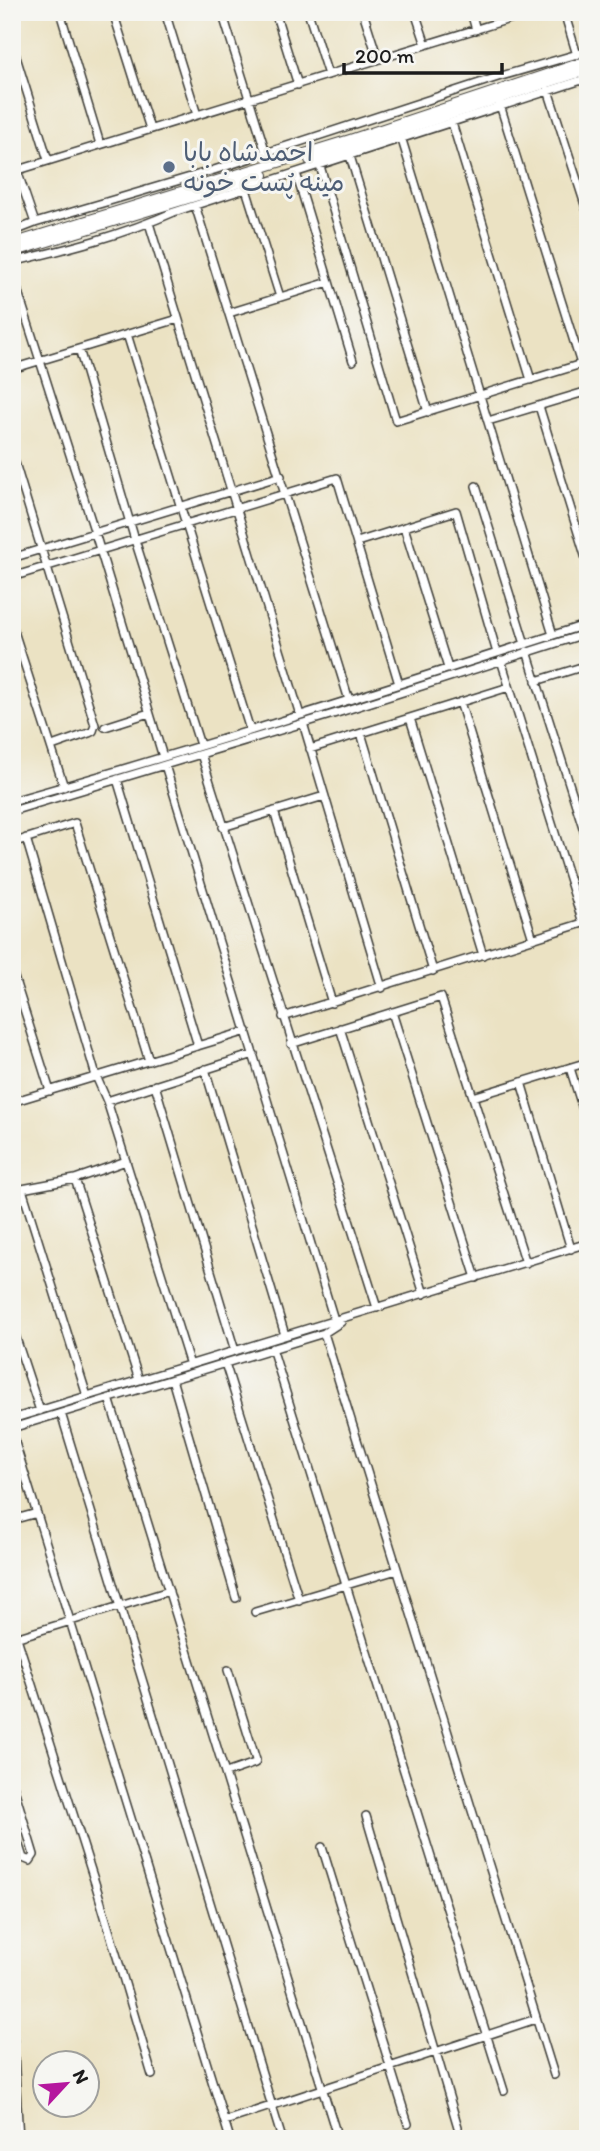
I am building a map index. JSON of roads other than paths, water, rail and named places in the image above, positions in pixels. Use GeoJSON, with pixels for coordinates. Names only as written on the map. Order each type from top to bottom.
{"type":"FeatureCollection","features":[{"type":"Feature","properties":{"kind":"highway"},"geometry":{"type":"LineString","coordinates":[[12,244],[584,66]]}},
{"type":"Feature","properties":{"kind":"highway"},"geometry":{"type":"LineString","coordinates":[[12,252],[353,147],[584,66]]}},
{"type":"Feature","properties":{"kind":"street"},"geometry":{"type":"LineString","coordinates":[[60,12],[100,144]]}},
{"type":"Feature","properties":{"kind":"street"},"geometry":{"type":"LineString","coordinates":[[114,12],[150,129]]}},
{"type":"Feature","properties":{"kind":"street"},"geometry":{"type":"LineString","coordinates":[[165,12],[197,115]]}},
{"type":"Feature","properties":{"kind":"street"},"geometry":{"type":"LineString","coordinates":[[222,12],[266,153]]}},
{"type":"Feature","properties":{"kind":"street"},"geometry":{"type":"LineString","coordinates":[[275,12],[298,85]]}},
{"type":"Feature","properties":{"kind":"street"},"geometry":{"type":"LineString","coordinates":[[308,12],[328,75]]}},
{"type":"Feature","properties":{"kind":"street"},"geometry":{"type":"LineString","coordinates":[[363,12],[377,60]]}},
{"type":"Feature","properties":{"kind":"street"},"geometry":{"type":"LineString","coordinates":[[415,12],[426,45]]}},
{"type":"Feature","properties":{"kind":"street"},"geometry":{"type":"LineString","coordinates":[[471,12],[476,30]]}},
{"type":"Feature","properties":{"kind":"street"},"geometry":{"type":"LineString","coordinates":[[14,171],[533,12]]}},
{"type":"Feature","properties":{"kind":"street"},"geometry":{"type":"LineString","coordinates":[[564,12],[584,66]]}},
{"type":"Feature","properties":{"kind":"street"},"geometry":{"type":"LineString","coordinates":[[12,44],[48,160]]}},
{"type":"Feature","properties":{"kind":"street"},"geometry":{"type":"LineString","coordinates":[[12,262],[83,244],[149,223],[195,205],[548,90],[584,66],[588,51]]}},
{"type":"Feature","properties":{"kind":"street"},"geometry":{"type":"LineString","coordinates":[[12,232],[498,77],[584,66]]}},
{"type":"Feature","properties":{"kind":"street"},"geometry":{"type":"LineString","coordinates":[[548,90],[588,214]]}},
{"type":"Feature","properties":{"kind":"street"},"geometry":{"type":"LineString","coordinates":[[320,166],[396,422],[584,363],[500,105]]}},
{"type":"Feature","properties":{"kind":"street"},"geometry":{"type":"LineString","coordinates":[[452,123],[531,380]]}},
{"type":"Feature","properties":{"kind":"street"},"geometry":{"type":"LineString","coordinates":[[402,139],[553,635]]}},
{"type":"Feature","properties":{"kind":"street"},"geometry":{"type":"LineString","coordinates":[[12,156],[14,171],[34,223]]}},
{"type":"Feature","properties":{"kind":"street"},"geometry":{"type":"LineString","coordinates":[[350,156],[428,412]]}},
{"type":"Feature","properties":{"kind":"street"},"geometry":{"type":"LineString","coordinates":[[296,173],[353,361]]}},
{"type":"Feature","properties":{"kind":"street"},"geometry":{"type":"LineString","coordinates":[[246,189],[280,297]]}},
{"type":"Feature","properties":{"kind":"street"},"geometry":{"type":"LineString","coordinates":[[195,205],[349,700]]}},
{"type":"Feature","properties":{"kind":"street"},"geometry":{"type":"LineString","coordinates":[[149,223],[382,988]]}},
{"type":"Feature","properties":{"kind":"street"},"geometry":{"type":"LineString","coordinates":[[12,272],[95,533],[335,1323]]}},
{"type":"Feature","properties":{"kind":"street"},"geometry":{"type":"LineString","coordinates":[[229,313],[328,282]]}},
{"type":"Feature","properties":{"kind":"street"},"geometry":{"type":"LineString","coordinates":[[12,369],[178,319]]}},
{"type":"Feature","properties":{"kind":"street"},"geometry":{"type":"LineString","coordinates":[[127,334],[250,730]]}},
{"type":"Feature","properties":{"kind":"street"},"geometry":{"type":"LineString","coordinates":[[79,349],[135,540],[200,745]]}},
{"type":"Feature","properties":{"kind":"street"},"geometry":{"type":"LineString","coordinates":[[488,421],[588,391]]}},
{"type":"Feature","properties":{"kind":"street"},"geometry":{"type":"LineString","coordinates":[[539,406],[588,565]]}},
{"type":"Feature","properties":{"kind":"street"},"geometry":{"type":"LineString","coordinates":[[12,453],[95,725],[89,733],[52,746]]}},
{"type":"Feature","properties":{"kind":"street"},"geometry":{"type":"LineString","coordinates":[[12,558],[281,476]]}},
{"type":"Feature","properties":{"kind":"street"},"geometry":{"type":"LineString","coordinates":[[12,577],[337,478],[399,684]]}},
{"type":"Feature","properties":{"kind":"street"},"geometry":{"type":"LineString","coordinates":[[476,486],[588,843]]}},
{"type":"Feature","properties":{"kind":"street"},"geometry":{"type":"LineString","coordinates":[[283,1017],[583,923],[456,511],[357,542]]}},
{"type":"Feature","properties":{"kind":"street"},"geometry":{"type":"LineString","coordinates":[[404,527],[448,668]]}},
{"type":"Feature","properties":{"kind":"street"},"geometry":{"type":"LineString","coordinates":[[526,648],[553,635],[588,624]]}},
{"type":"Feature","properties":{"kind":"street"},"geometry":{"type":"LineString","coordinates":[[12,625],[64,787]]}},
{"type":"Feature","properties":{"kind":"street"},"geometry":{"type":"LineString","coordinates":[[13,800],[201,754],[499,656],[588,633]]}},
{"type":"Feature","properties":{"kind":"street"},"geometry":{"type":"LineString","coordinates":[[12,811],[117,779],[200,745],[301,719],[349,700],[448,668],[499,656]]}},
{"type":"Feature","properties":{"kind":"street"},"geometry":{"type":"LineString","coordinates":[[536,681],[587,668]]}},
{"type":"Feature","properties":{"kind":"street"},"geometry":{"type":"LineString","coordinates":[[310,749],[509,687]]}},
{"type":"Feature","properties":{"kind":"street"},"geometry":{"type":"LineString","coordinates":[[460,702],[533,939]]}},
{"type":"Feature","properties":{"kind":"street"},"geometry":{"type":"LineString","coordinates":[[105,727],[149,713]]}},
{"type":"Feature","properties":{"kind":"street"},"geometry":{"type":"LineString","coordinates":[[410,718],[483,955]]}},
{"type":"Feature","properties":{"kind":"street"},"geometry":{"type":"LineString","coordinates":[[361,733],[433,971]]}},
{"type":"Feature","properties":{"kind":"street"},"geometry":{"type":"LineString","coordinates":[[201,754],[377,1308]]}},
{"type":"Feature","properties":{"kind":"street"},"geometry":{"type":"LineString","coordinates":[[117,779],[198,1046]]}},
{"type":"Feature","properties":{"kind":"street"},"geometry":{"type":"LineString","coordinates":[[223,827],[324,796]]}},
{"type":"Feature","properties":{"kind":"street"},"geometry":{"type":"LineString","coordinates":[[274,811],[332,1003]]}},
{"type":"Feature","properties":{"kind":"street"},"geometry":{"type":"LineString","coordinates":[[12,843],[75,823],[149,1061]]}},
{"type":"Feature","properties":{"kind":"street"},"geometry":{"type":"LineString","coordinates":[[26,838],[96,1076],[107,1101],[190,1365]]}},
{"type":"Feature","properties":{"kind":"street"},"geometry":{"type":"LineString","coordinates":[[12,971],[50,1091]]}},
{"type":"Feature","properties":{"kind":"street"},"geometry":{"type":"LineString","coordinates":[[291,1044],[441,997],[526,1262]]}},
{"type":"Feature","properties":{"kind":"street"},"geometry":{"type":"LineString","coordinates":[[392,1012],[477,1278]]}},
{"type":"Feature","properties":{"kind":"street"},"geometry":{"type":"LineString","coordinates":[[340,1028],[424,1294]]}},
{"type":"Feature","properties":{"kind":"street"},"geometry":{"type":"LineString","coordinates":[[12,1102],[247,1031]]}},
{"type":"Feature","properties":{"kind":"street"},"geometry":{"type":"LineString","coordinates":[[107,1101],[254,1054]]}},
{"type":"Feature","properties":{"kind":"street"},"geometry":{"type":"LineString","coordinates":[[473,1097],[588,1062]]}},
{"type":"Feature","properties":{"kind":"street"},"geometry":{"type":"LineString","coordinates":[[570,1068],[588,1125]]}},
{"type":"Feature","properties":{"kind":"street"},"geometry":{"type":"LineString","coordinates":[[205,1069],[285,1335]]}},
{"type":"Feature","properties":{"kind":"street"},"geometry":{"type":"LineString","coordinates":[[521,1082],[571,1249]]}},
{"type":"Feature","properties":{"kind":"street"},"geometry":{"type":"LineString","coordinates":[[155,1085],[235,1351]]}},
{"type":"Feature","properties":{"kind":"street"},"geometry":{"type":"LineString","coordinates":[[87,1396],[22,1189],[75,1179],[126,1161]]}},
{"type":"Feature","properties":{"kind":"street"},"geometry":{"type":"LineString","coordinates":[[75,1179],[139,1380]]}},
{"type":"Feature","properties":{"kind":"street"},"geometry":{"type":"LineString","coordinates":[[12,1419],[285,1335],[335,1323],[588,1243]]}},
{"type":"Feature","properties":{"kind":"street"},"geometry":{"type":"LineString","coordinates":[[230,2139],[12,1430],[324,1333],[335,1323]]}},
{"type":"Feature","properties":{"kind":"street"},"geometry":{"type":"LineString","coordinates":[[12,1326],[40,1410]]}},
{"type":"Feature","properties":{"kind":"street"},"geometry":{"type":"LineString","coordinates":[[324,1333],[554,2075]]}},
{"type":"Feature","properties":{"kind":"street"},"geometry":{"type":"LineString","coordinates":[[272,1349],[504,2091]]}},
{"type":"Feature","properties":{"kind":"street"},"geometry":{"type":"LineString","coordinates":[[225,1363],[299,1600]]}},
{"type":"Feature","properties":{"kind":"street"},"geometry":{"type":"LineString","coordinates":[[172,1379],[236,1598]]}},
{"type":"Feature","properties":{"kind":"street"},"geometry":{"type":"LineString","coordinates":[[109,1398],[338,2139]]}},
{"type":"Feature","properties":{"kind":"street"},"geometry":{"type":"LineString","coordinates":[[61,1413],[282,2139]]}},
{"type":"Feature","properties":{"kind":"street"},"geometry":{"type":"LineString","coordinates":[[12,1520],[37,1513]]}},
{"type":"Feature","properties":{"kind":"street"},"geometry":{"type":"LineString","coordinates":[[254,1612],[397,1570]]}},
{"type":"Feature","properties":{"kind":"street"},"geometry":{"type":"LineString","coordinates":[[15,1638],[169,1591]]}},
{"type":"Feature","properties":{"kind":"street"},"geometry":{"type":"LineString","coordinates":[[12,1622],[92,1873],[152,2075]]}},
{"type":"Feature","properties":{"kind":"street"},"geometry":{"type":"LineString","coordinates":[[226,1773],[256,1763],[228,1670]]}},
{"type":"Feature","properties":{"kind":"street"},"geometry":{"type":"LineString","coordinates":[[12,1782],[34,1854],[30,1861],[23,1858],[12,1824]]}},
{"type":"Feature","properties":{"kind":"street"},"geometry":{"type":"LineString","coordinates":[[366,1815],[458,2127]]}},
{"type":"Feature","properties":{"kind":"street"},"geometry":{"type":"LineString","coordinates":[[322,1847],[408,2124]]}},
{"type":"Feature","properties":{"kind":"street"},"geometry":{"type":"LineString","coordinates":[[225,2121],[536,2018]]}},
{"type":"Feature","properties":{"kind":"street"},"geometry":{"type":"LineString","coordinates":[[12,2020],[19,2139]]}},
{"type":"Feature","properties":{"kind":"place","name":"احمدشاه بابا مینه پُست خونه"},"geometry":{"type":"Point","coordinates":[169,167]}}]}
